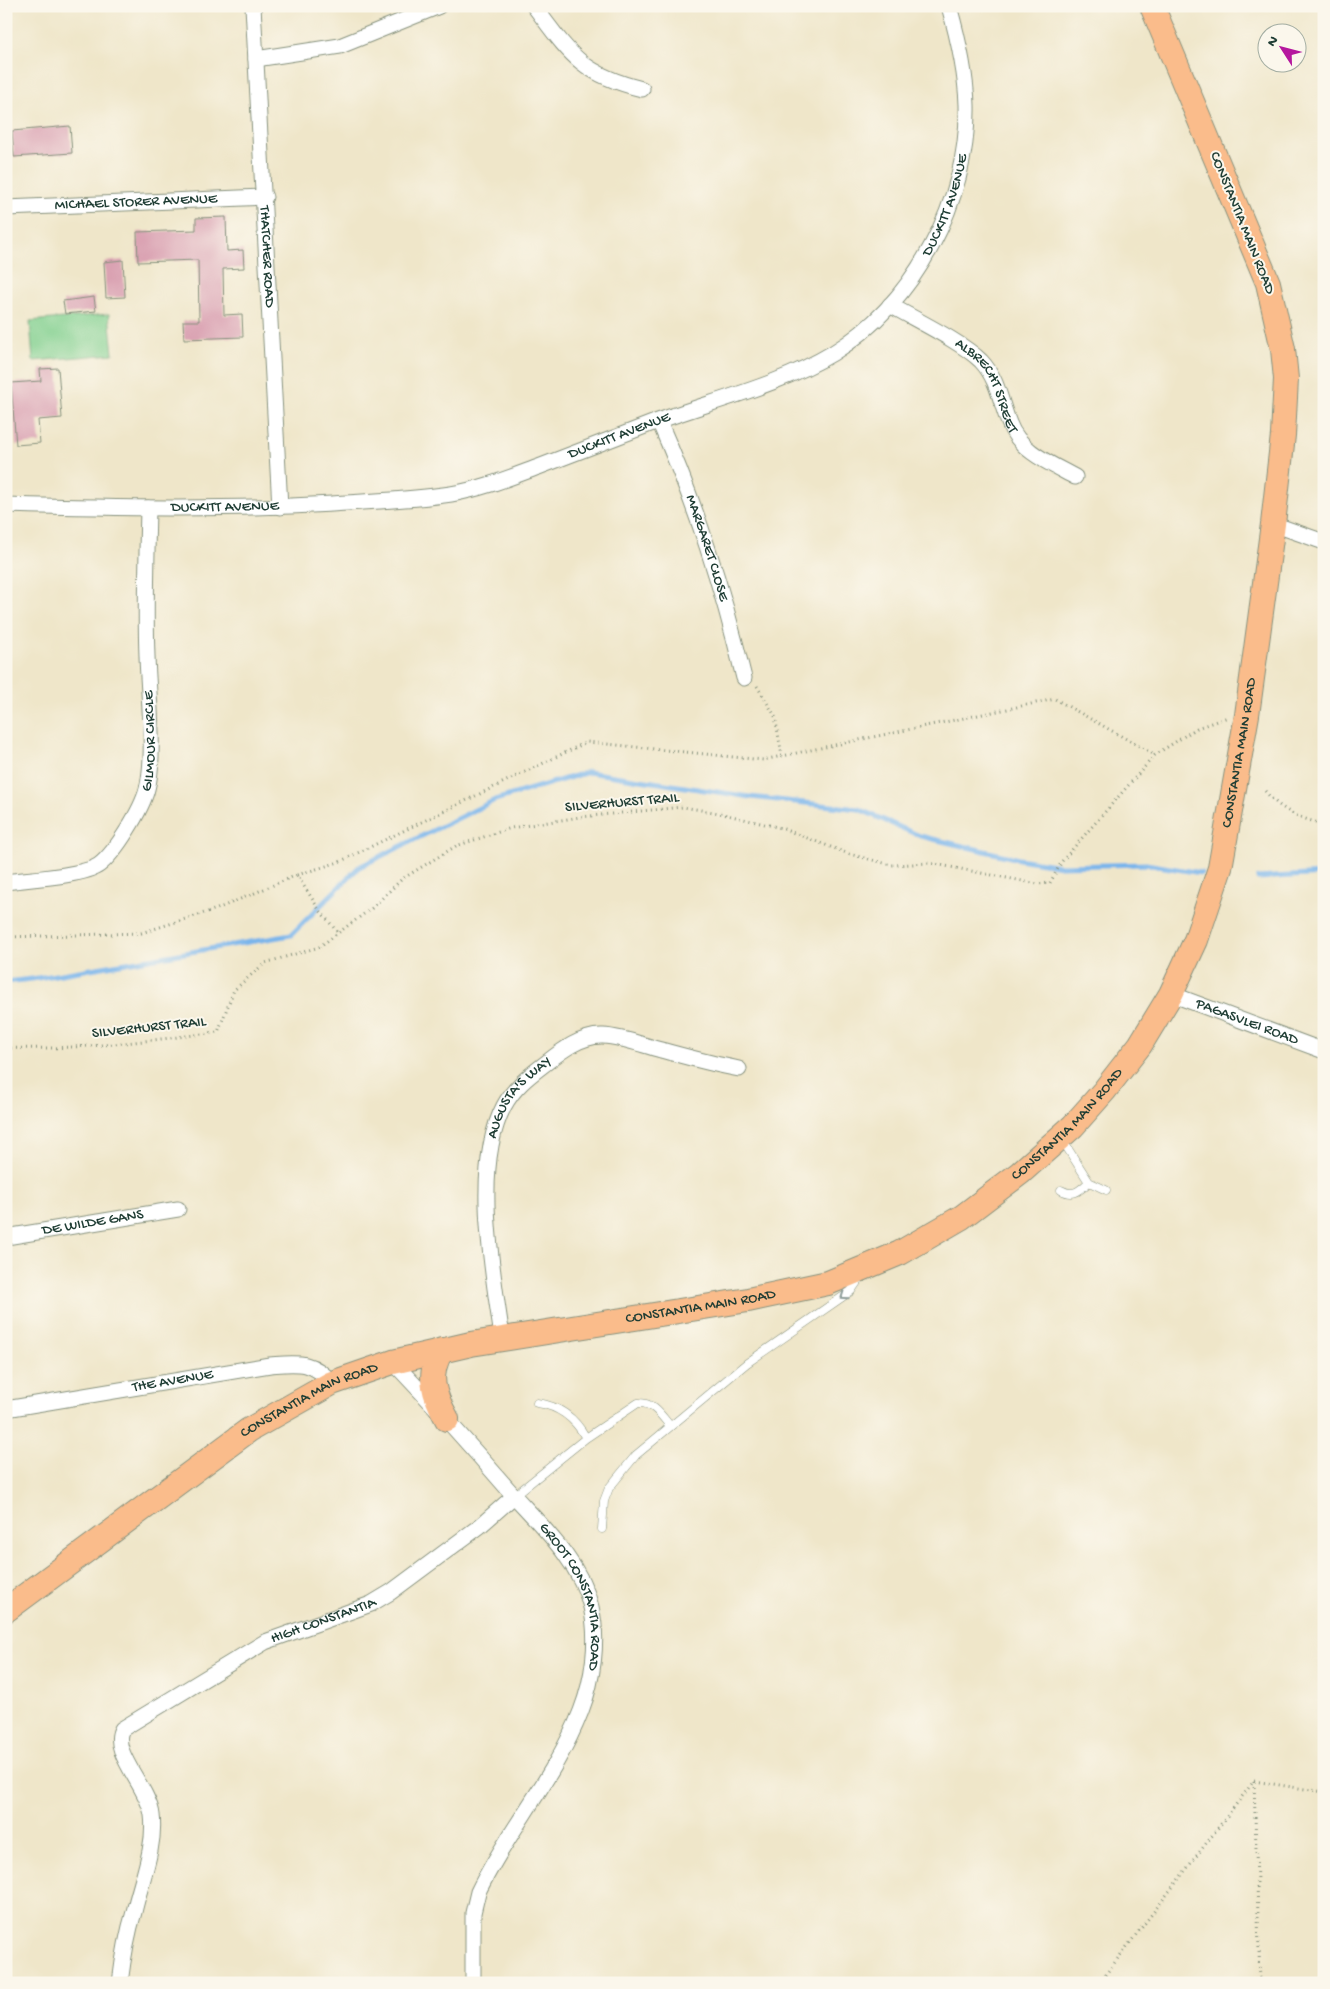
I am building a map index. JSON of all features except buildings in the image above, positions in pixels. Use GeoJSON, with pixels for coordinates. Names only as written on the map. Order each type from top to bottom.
{"type":"FeatureCollection","features":[{"type":"Feature","properties":{"kind":"main road","name":"CONSTANTIA MAIN ROAD"},"geometry":{"type":"LineString","coordinates":[[6,1610],[249,1430],[332,1383],[393,1362],[442,1350],[502,1338],[748,1300],[828,1283],[900,1254],[962,1217],[1020,1173],[1060,1137],[1104,1091],[1140,1044],[1171,994],[1196,940],[1220,868],[1246,715],[1273,524],[1283,435],[1286,380],[1277,317],[1268,283],[1152,6]]}},
{"type":"Feature","properties":{"kind":"main road"},"geometry":{"type":"LineString","coordinates":[[442,1350],[434,1366],[432,1382],[436,1399],[447,1419]]}},
{"type":"Feature","properties":{"kind":"street","name":"THATCHER ROAD"},"geometry":{"type":"LineString","coordinates":[[253,6],[265,197],[280,506]]}},
{"type":"Feature","properties":{"kind":"street"},"geometry":{"type":"LineString","coordinates":[[256,59],[340,46],[439,6]]}},
{"type":"Feature","properties":{"kind":"street"},"geometry":{"type":"LineString","coordinates":[[534,6],[567,51],[581,64],[617,83],[642,89]]}},
{"type":"Feature","properties":{"kind":"street","name":"DUCKITT AVENUE"},"geometry":{"type":"LineString","coordinates":[[6,505],[148,508],[280,506],[388,500],[465,491],[527,471],[803,369],[834,353],[864,331],[890,305],[919,267],[939,234],[955,188],[965,141],[967,106],[964,69],[949,6]]}},
{"type":"Feature","properties":{"kind":"street","name":"MICHAEL STORER AVENUE"},"geometry":{"type":"LineString","coordinates":[[6,208],[265,197]]}},
{"type":"Feature","properties":{"kind":"street","name":"ALBRECHT STREET"},"geometry":{"type":"LineString","coordinates":[[890,305],[980,361],[996,382],[1009,425],[1023,445],[1042,459],[1075,477]]}},
{"type":"Feature","properties":{"kind":"street","name":"MARGARET CLOSE"},"geometry":{"type":"LineString","coordinates":[[659,421],[680,467],[716,568],[744,678]]}},
{"type":"Feature","properties":{"kind":"street","name":"GILMOUR CIRCLE"},"geometry":{"type":"LineString","coordinates":[[6,882],[82,871],[98,866],[120,840],[145,796],[150,777],[146,641],[148,508]]}},
{"type":"Feature","properties":{"kind":"street"},"geometry":{"type":"LineString","coordinates":[[1273,524],[1324,542]]}},
{"type":"Feature","properties":{"kind":"street","name":"PAGASVLEI ROAD"},"geometry":{"type":"LineString","coordinates":[[1171,994],[1324,1051]]}},
{"type":"Feature","properties":{"kind":"street","name":"AUGUSTA'S WAY"},"geometry":{"type":"LineString","coordinates":[[502,1338],[491,1255],[488,1170],[496,1127],[503,1107],[522,1082],[553,1057],[578,1042],[590,1037],[602,1036],[624,1039],[738,1069]]}},
{"type":"Feature","properties":{"kind":"street","name":"DE WILDE GANS"},"geometry":{"type":"LineString","coordinates":[[6,1237],[178,1209]]}},
{"type":"Feature","properties":{"kind":"street","name":"GROOT CONSTANTIA ROAD"},"geometry":{"type":"LineString","coordinates":[[393,1362],[447,1419],[557,1544],[580,1581],[591,1607],[594,1633],[593,1667],[581,1712],[565,1745],[478,1892],[472,1913],[473,1983]]}},
{"type":"Feature","properties":{"kind":"street","name":"THE AVENUE"},"geometry":{"type":"LineString","coordinates":[[6,1408],[279,1364],[303,1363],[315,1367],[332,1383]]}},
{"type":"Feature","properties":{"kind":"street","name":"HIGH CONSTANTIA"},"geometry":{"type":"LineString","coordinates":[[120,1983],[130,1926],[150,1845],[153,1817],[147,1795],[118,1746],[119,1734],[122,1729],[265,1642],[371,1604],[392,1592],[480,1526],[514,1496]]}},
{"type":"Feature","properties":{"kind":"lane"},"geometry":{"type":"LineString","coordinates":[[1060,1137],[1089,1182],[1106,1190]]}},
{"type":"Feature","properties":{"kind":"lane"},"geometry":{"type":"LineString","coordinates":[[1061,1190],[1067,1194],[1076,1193],[1089,1182]]}},
{"type":"Feature","properties":{"kind":"lane"},"geometry":{"type":"LineString","coordinates":[[602,1529],[604,1502],[610,1488],[620,1472],[636,1454],[747,1363],[851,1291],[857,1285],[865,1268]]}},
{"type":"Feature","properties":{"kind":"lane"},"geometry":{"type":"LineString","coordinates":[[514,1496],[586,1438],[638,1403],[645,1402],[652,1406],[670,1426]]}},
{"type":"Feature","properties":{"kind":"lane"},"geometry":{"type":"LineString","coordinates":[[537,1403],[556,1407],[566,1413],[586,1438]]}},
{"type":"Feature","properties":{"kind":"path"},"geometry":{"type":"LineString","coordinates":[[744,678],[756,684],[770,704],[775,716],[782,756]]}},
{"type":"Feature","properties":{"kind":"path"},"geometry":{"type":"LineString","coordinates":[[6,937],[141,932],[217,910],[296,875],[339,862],[587,742],[763,760],[1055,699],[1155,755],[1197,728],[1235,714]]}},
{"type":"Feature","properties":{"kind":"path","name":"SILVERHURST TRAIL"},"geometry":{"type":"LineString","coordinates":[[6,1048],[40,1049],[110,1045],[218,1032],[234,990],[265,963],[320,947],[372,908],[402,879],[456,846],[511,828],[580,816],[683,808],[719,813],[781,828],[849,854],[892,865],[930,863],[1038,884],[1050,883],[1062,861],[1155,755]]}},
{"type":"Feature","properties":{"kind":"path"},"geometry":{"type":"LineString","coordinates":[[1265,791],[1273,801],[1291,814],[1324,824]]}},
{"type":"Feature","properties":{"kind":"path"},"geometry":{"type":"LineString","coordinates":[[296,875],[318,908],[338,933]]}},
{"type":"Feature","properties":{"kind":"path"},"geometry":{"type":"LineString","coordinates":[[1254,1781],[1324,1792]]}},
{"type":"Feature","properties":{"kind":"path"},"geometry":{"type":"LineString","coordinates":[[1099,1983],[1254,1781]]}},
{"type":"Feature","properties":{"kind":"path"},"geometry":{"type":"LineString","coordinates":[[1254,1781],[1260,1983]]}},
{"type":"Feature","properties":{"kind":"green space"},"geometry":{"type":"Polygon","coordinates":[[[109,314],[113,354],[33,361],[30,321],[109,314]]]}},
{"type":"Feature","properties":{"kind":"waterway"},"geometry":{"type":"LineString","coordinates":[[6,982],[291,935],[359,867],[495,800],[588,772],[750,797],[859,809],[920,836],[1019,859],[1061,866],[1146,864],[1201,873]]}},
{"type":"Feature","properties":{"kind":"waterway"},"geometry":{"type":"LineString","coordinates":[[1258,878],[1324,874]]}}]}
